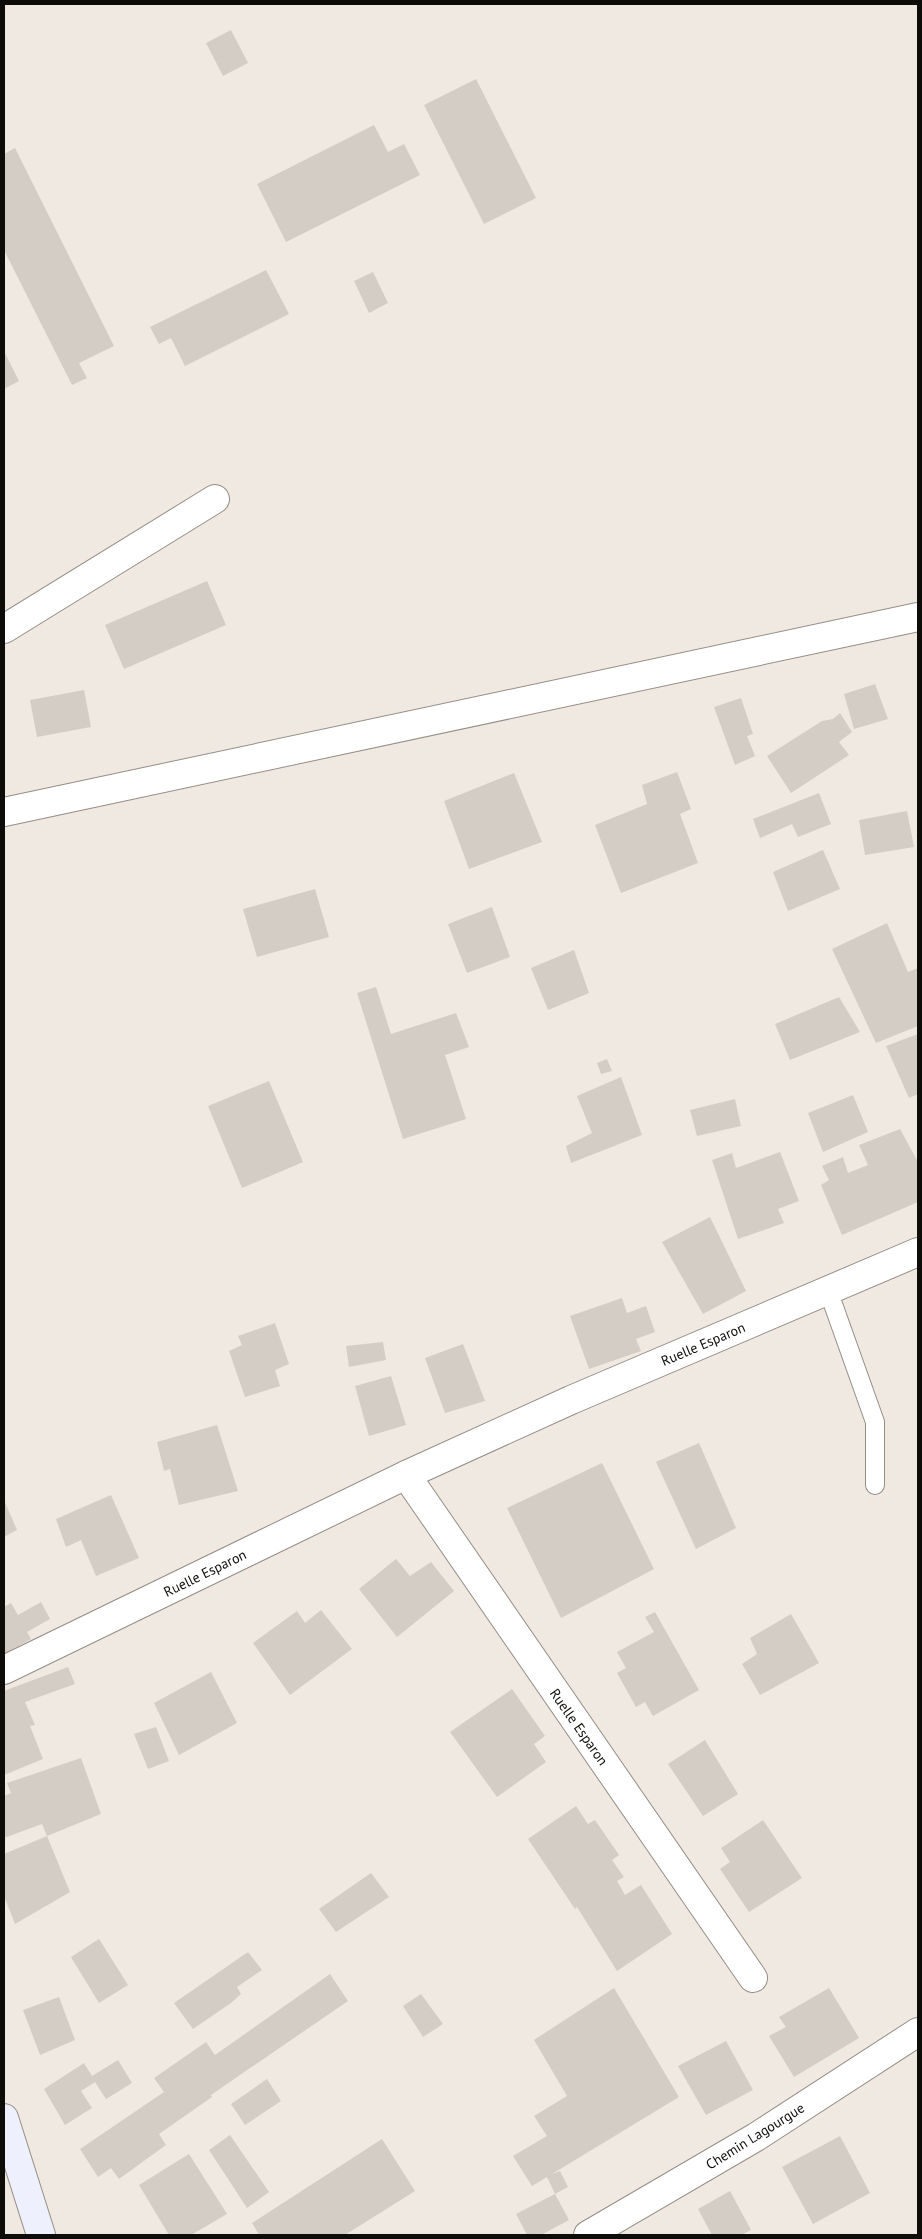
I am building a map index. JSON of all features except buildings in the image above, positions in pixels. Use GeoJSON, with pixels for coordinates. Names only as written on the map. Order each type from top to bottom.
{"type":"FeatureCollection","features":[{"type":"Feature","properties":{"kind":"street"},"geometry":{"type":"LineString","coordinates":[[4,629],[215,499]]}},
{"type":"Feature","properties":{"kind":"street"},"geometry":{"type":"LineString","coordinates":[[4,812],[918,617]]}},
{"type":"Feature","properties":{"kind":"street","name":"Ruelle Esparon"},"geometry":{"type":"LineString","coordinates":[[4,1670],[406,1475],[571,1400],[918,1252]]}},
{"type":"Feature","properties":{"kind":"street","name":"Ruelle Esparon"},"geometry":{"type":"LineString","coordinates":[[406,1475],[752,1978]]}},
{"type":"Feature","properties":{"kind":"street","name":"Chemin Lagourgue"},"geometry":{"type":"LineString","coordinates":[[588,2235],[756,2137],[918,2032]]}},
{"type":"Feature","properties":{"kind":"street"},"geometry":{"type":"LineString","coordinates":[[4,2118],[40,2235]]}},
{"type":"Feature","properties":{"kind":"lane"},"geometry":{"type":"LineString","coordinates":[[828,1290],[875,1422],[875,1485]]}}]}
